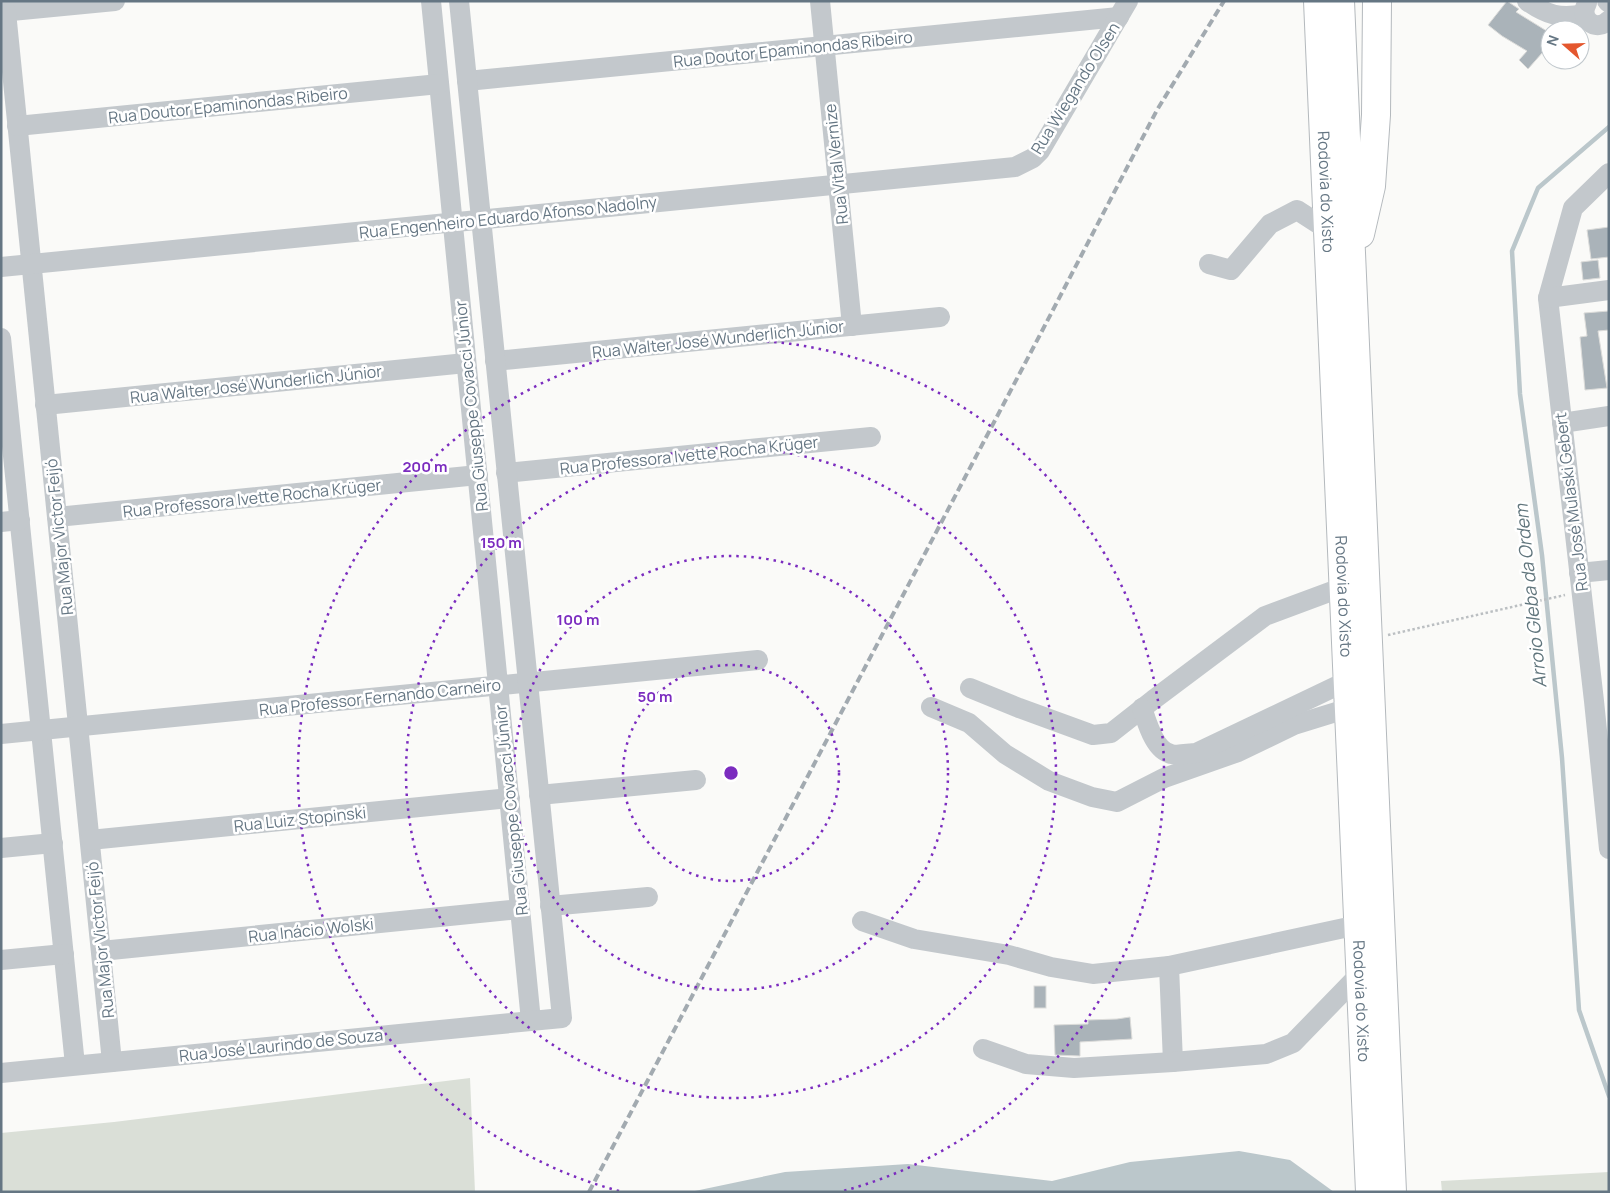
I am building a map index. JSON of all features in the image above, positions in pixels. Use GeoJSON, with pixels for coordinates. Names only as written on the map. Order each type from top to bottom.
{"type":"FeatureCollection","features":[{"type":"Feature","properties":{"kind":"highway","name":"Rodovia do Xisto"},"geometry":{"type":"LineString","coordinates":[[1318,1],[1370,1192]]}},
{"type":"Feature","properties":{"kind":"highway","name":"Rodovia do Xisto"},"geometry":{"type":"LineString","coordinates":[[1340,1],[1392,1192]]}},
{"type":"Feature","properties":{"kind":"highway"},"geometry":{"type":"LineString","coordinates":[[1352,272],[1371,186],[1376,115],[1377,1]]}},
{"type":"Feature","properties":{"kind":"street"},"geometry":{"type":"LineString","coordinates":[[4,12],[114,1]]}},
{"type":"Feature","properties":{"kind":"street","name":"Rua Giuseppe Covacci Júnior"},"geometry":{"type":"LineString","coordinates":[[431,1],[532,1021]]}},
{"type":"Feature","properties":{"kind":"street","name":"Rua Giuseppe Covacci Júnior"},"geometry":{"type":"LineString","coordinates":[[459,1],[562,1018]]}},
{"type":"Feature","properties":{"kind":"street","name":"Rua Vital Vernize"},"geometry":{"type":"LineString","coordinates":[[820,1],[852,326]]}},
{"type":"Feature","properties":{"kind":"street"},"geometry":{"type":"LineString","coordinates":[[1527,1],[1547,13],[1560,17],[1586,8],[1588,22],[1596,26],[1607,25]]}},
{"type":"Feature","properties":{"kind":"street","name":"Rua Doutor Epaminondas Ribeiro"},"geometry":{"type":"LineString","coordinates":[[467,81],[824,46],[1124,9]]}},
{"type":"Feature","properties":{"kind":"street","name":"Rua Wiegando Olsen"},"geometry":{"type":"LineString","coordinates":[[1015,167],[1029,161],[1040,151],[1124,9]]}},
{"type":"Feature","properties":{"kind":"street","name":"Rua Major Victor Feijó"},"geometry":{"type":"LineString","coordinates":[[4,12],[46,405],[112,1062]]}},
{"type":"Feature","properties":{"kind":"street","name":"Rua Doutor Epaminondas Ribeiro"},"geometry":{"type":"LineString","coordinates":[[17,126],[439,84]]}},
{"type":"Feature","properties":{"kind":"street","name":"Rua Engenheiro Eduardo Afonso Nadolny"},"geometry":{"type":"LineString","coordinates":[[1,267],[1015,167]]}},
{"type":"Feature","properties":{"kind":"street","name":"Rua José Mulaski Gebert"},"geometry":{"type":"LineString","coordinates":[[1609,173],[1573,208],[1548,298],[1579,573],[1601,700],[1609,849]]}},
{"type":"Feature","properties":{"kind":"street"},"geometry":{"type":"LineString","coordinates":[[1209,264],[1231,270],[1270,224],[1297,210],[1328,230]]}},
{"type":"Feature","properties":{"kind":"street"},"geometry":{"type":"LineString","coordinates":[[1548,298],[1609,290]]}},
{"type":"Feature","properties":{"kind":"street","name":"Rua Walter José Wunderlich Júnior"},"geometry":{"type":"LineString","coordinates":[[495,361],[940,317]]}},
{"type":"Feature","properties":{"kind":"street"},"geometry":{"type":"LineString","coordinates":[[1,338],[10,521],[41,730],[75,1065]]}},
{"type":"Feature","properties":{"kind":"street","name":"Rua Walter José Wunderlich Júnior"},"geometry":{"type":"LineString","coordinates":[[46,405],[466,364]]}},
{"type":"Feature","properties":{"kind":"street"},"geometry":{"type":"LineString","coordinates":[[1562,423],[1609,416]]}},
{"type":"Feature","properties":{"kind":"street","name":"Rua Professora Ivette Rocha Krüger"},"geometry":{"type":"LineString","coordinates":[[506,473],[871,437]]}},
{"type":"Feature","properties":{"kind":"street","name":"Rua Professora Ivette Rocha Krüger"},"geometry":{"type":"LineString","coordinates":[[57,517],[478,476]]}},
{"type":"Feature","properties":{"kind":"street"},"geometry":{"type":"LineString","coordinates":[[1579,573],[1609,570]]}},
{"type":"Feature","properties":{"kind":"street"},"geometry":{"type":"LineString","coordinates":[[970,688],[1093,735],[1111,733],[1265,616],[1343,587]]}},
{"type":"Feature","properties":{"kind":"street","name":"Rua Professor Fernando Carneiro"},"geometry":{"type":"LineString","coordinates":[[1,734],[758,660]]}},
{"type":"Feature","properties":{"kind":"street"},"geometry":{"type":"LineString","coordinates":[[1142,708],[1151,735],[1162,749],[1172,754],[1196,753],[1348,694]]}},
{"type":"Feature","properties":{"kind":"street"},"geometry":{"type":"LineString","coordinates":[[931,707],[969,723],[1005,754],[1049,781],[1092,797],[1117,802],[1164,778],[1238,752],[1294,725],[1348,694]]}},
{"type":"Feature","properties":{"kind":"street"},"geometry":{"type":"LineString","coordinates":[[539,795],[696,780]]}},
{"type":"Feature","properties":{"kind":"street","name":"Rua Luiz Stopinski"},"geometry":{"type":"LineString","coordinates":[[90,840],[510,798]]}},
{"type":"Feature","properties":{"kind":"street"},"geometry":{"type":"LineString","coordinates":[[1,848],[52,843]]}},
{"type":"Feature","properties":{"kind":"street"},"geometry":{"type":"LineString","coordinates":[[550,906],[648,897]]}},
{"type":"Feature","properties":{"kind":"street","name":"Rua Inácio Wolski"},"geometry":{"type":"LineString","coordinates":[[101,951],[520,909]]}},
{"type":"Feature","properties":{"kind":"street"},"geometry":{"type":"LineString","coordinates":[[862,921],[914,939],[1008,955],[1051,967],[1093,974],[1169,966],[1358,925]]}},
{"type":"Feature","properties":{"kind":"street"},"geometry":{"type":"LineString","coordinates":[[1,960],[64,954]]}},
{"type":"Feature","properties":{"kind":"street"},"geometry":{"type":"LineString","coordinates":[[1169,966],[1174,1062]]}},
{"type":"Feature","properties":{"kind":"street"},"geometry":{"type":"LineString","coordinates":[[983,1049],[1026,1064],[1074,1068],[1266,1054],[1293,1043],[1360,974]]}},
{"type":"Feature","properties":{"kind":"street","name":"Rua José Laurindo de Souza"},"geometry":{"type":"LineString","coordinates":[[1,1072],[562,1018]]}},
{"type":"Feature","properties":{"kind":"path"},"geometry":{"type":"LineString","coordinates":[[1368,640],[1571,593]]}},
{"type":"Feature","properties":{"kind":"shaded area"},"geometry":{"type":"Polygon","coordinates":[[[470,1078],[475,1192],[1,1192],[1,1133],[114,1122],[470,1078]]]}},
{"type":"Feature","properties":{"kind":"shaded area"},"geometry":{"type":"Polygon","coordinates":[[[1239,1151],[1290,1160],[1334,1192],[690,1192],[785,1172],[908,1164],[1052,1181],[1130,1162],[1239,1151]]]}},
{"type":"Feature","properties":{"kind":"shaded area"},"geometry":{"type":"Polygon","coordinates":[[[1609,1172],[1609,1192],[1442,1192],[1441,1181],[1609,1172]]]}},
{"type":"Feature","properties":{"kind":"building"},"geometry":{"type":"Polygon","coordinates":[[[1507,1],[1519,9],[1516,12],[1540,27],[1540,55],[1528,69],[1519,60],[1527,51],[1488,25],[1507,1]]]}},
{"type":"Feature","properties":{"kind":"building"},"geometry":{"type":"Polygon","coordinates":[[[1609,227],[1609,257],[1591,259],[1587,230],[1609,227]]]}},
{"type":"Feature","properties":{"kind":"building"},"geometry":{"type":"Polygon","coordinates":[[[1598,260],[1600,278],[1583,280],[1581,262],[1598,260]]]}},
{"type":"Feature","properties":{"kind":"building"},"geometry":{"type":"Polygon","coordinates":[[[1609,311],[1609,330],[1598,331],[1607,388],[1585,390],[1580,337],[1587,336],[1584,313],[1609,311]]]}},
{"type":"Feature","properties":{"kind":"building"},"geometry":{"type":"Polygon","coordinates":[[[1034,986],[1046,986],[1046,1008],[1034,1008],[1034,986]]]}},
{"type":"Feature","properties":{"kind":"building"},"geometry":{"type":"Polygon","coordinates":[[[1130,1017],[1132,1039],[1080,1042],[1080,1056],[1055,1055],[1054,1025],[1088,1024],[1088,1020],[1130,1017]]]}},
{"type":"Feature","properties":{"kind":"waterway","name":"Arroio Gleba da Ordem"},"geometry":{"type":"LineString","coordinates":[[1609,127],[1538,188],[1512,251],[1520,394],[1542,555],[1562,758],[1579,1010],[1609,1096]]}},
{"type":"Feature","properties":{"kind":"railway"},"geometry":{"type":"LineString","coordinates":[[589,1192],[1157,110],[1224,1]]}}]}
